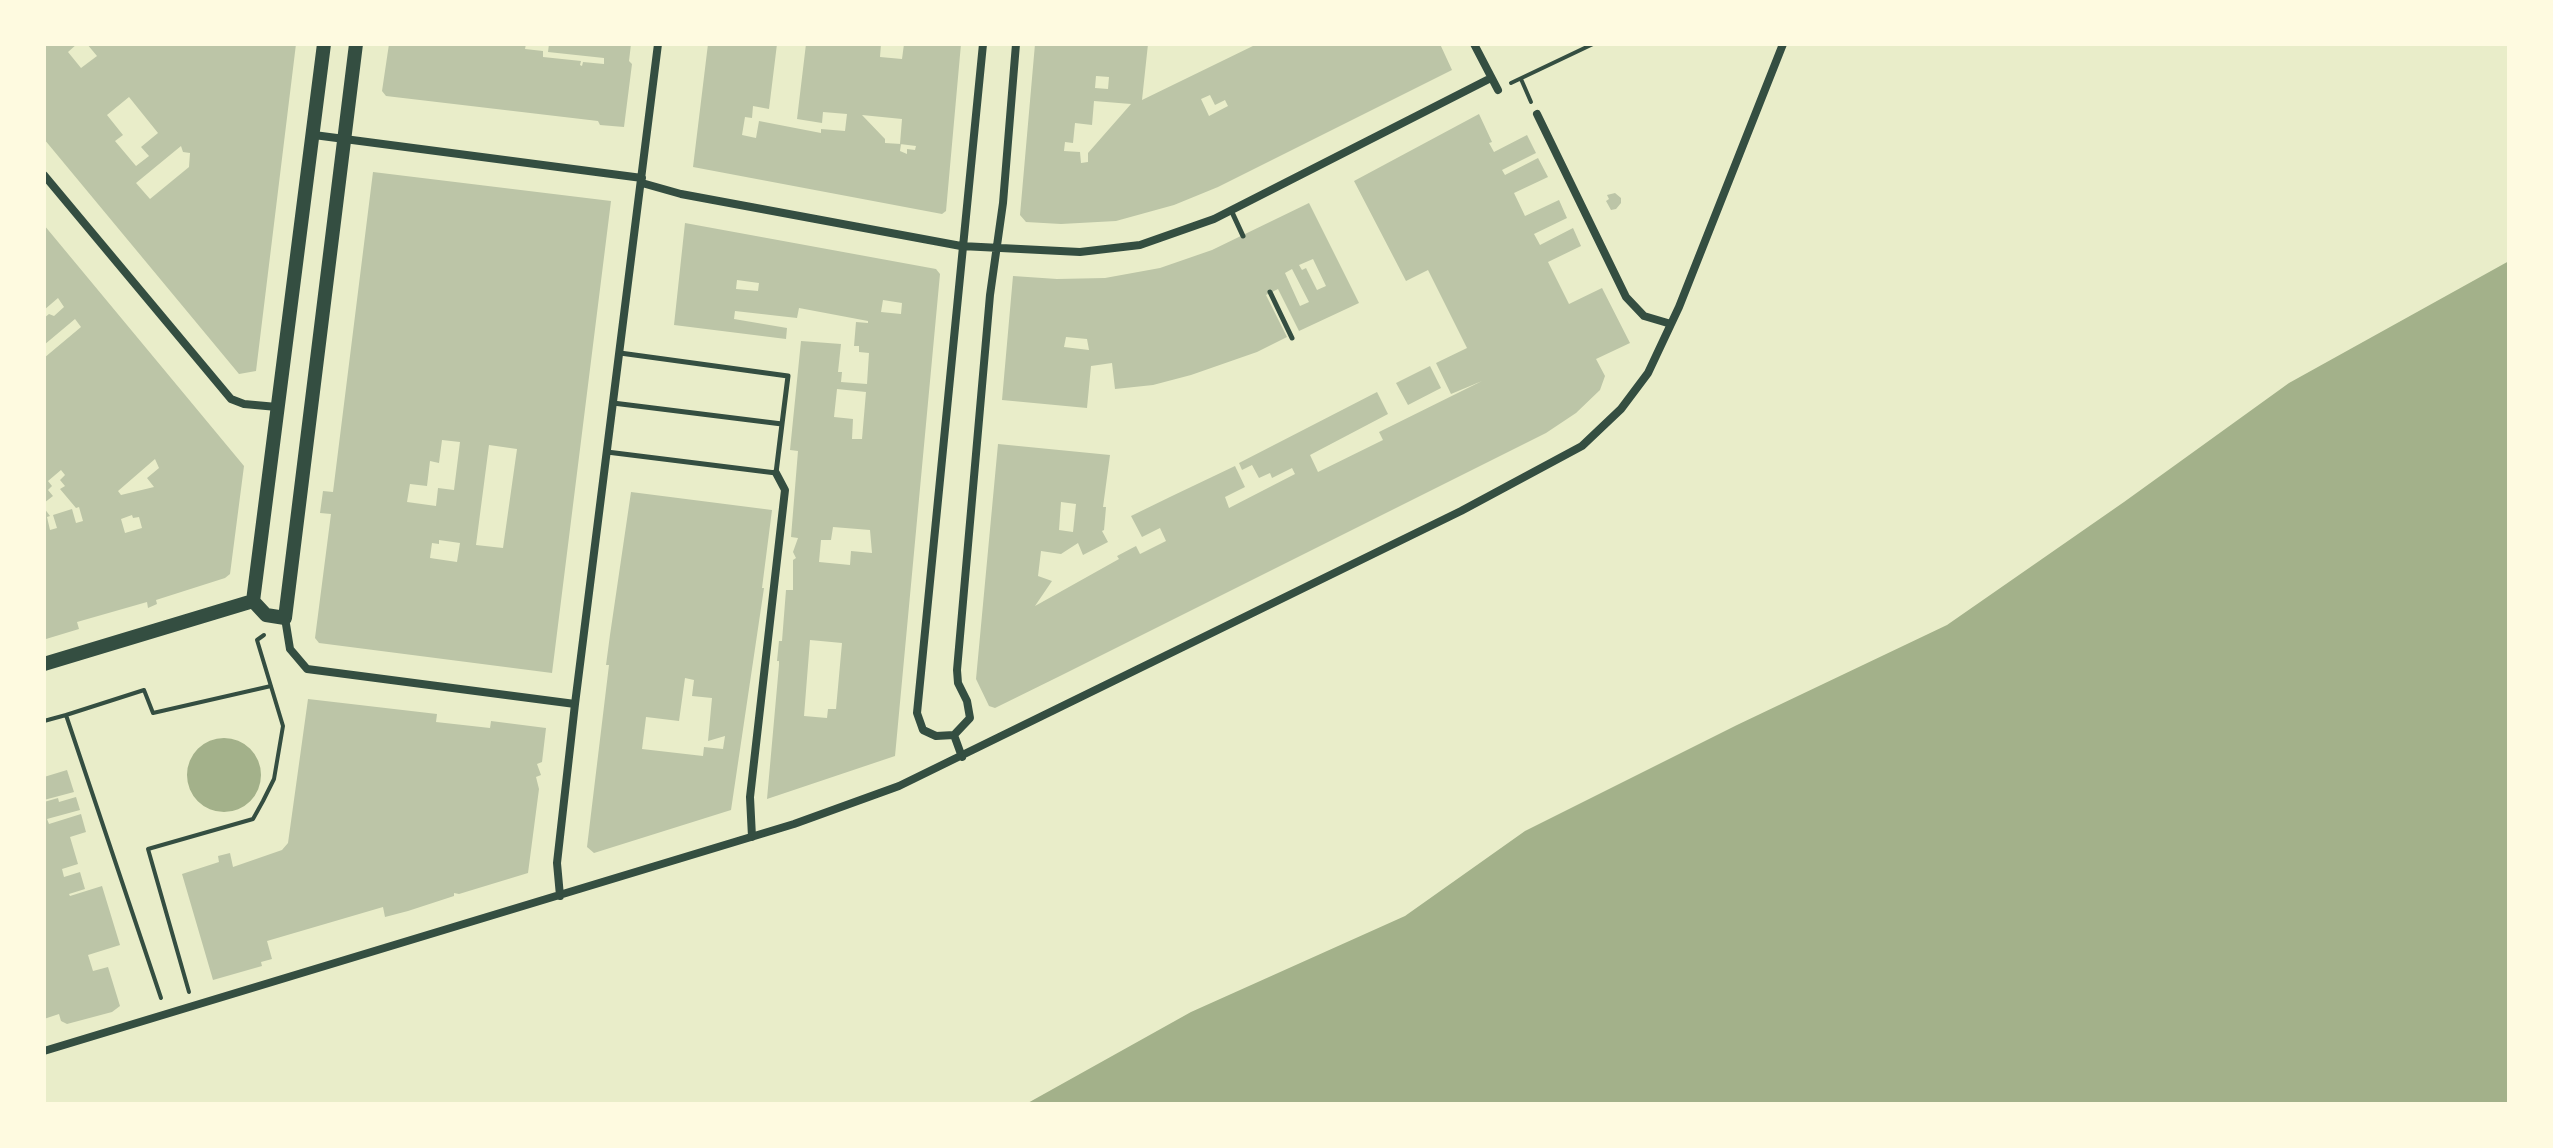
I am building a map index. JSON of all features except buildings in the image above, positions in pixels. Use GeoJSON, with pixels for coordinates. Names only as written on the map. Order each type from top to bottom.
{"type":"FeatureCollection","features":[{"type":"Feature","properties":{"kind":"street"},"geometry":{"type":"LineString","coordinates":[[285,618],[266,615],[253,601],[324,44]]}},
{"type":"Feature","properties":{"kind":"street"},"geometry":{"type":"LineString","coordinates":[[356,44],[285,618],[290,649],[307,669],[575,704]]}},
{"type":"Feature","properties":{"kind":"street"},"geometry":{"type":"LineString","coordinates":[[560,896],[557,863],[575,704],[658,44]]}},
{"type":"Feature","properties":{"kind":"street"},"geometry":{"type":"LineString","coordinates":[[983,44],[917,713],[923,730],[936,736],[954,735],[970,718],[967,701],[958,683],[957,670],[1016,44]]}},
{"type":"Feature","properties":{"kind":"street"},"geometry":{"type":"LineString","coordinates":[[1474,44],[1498,90]]}},
{"type":"Feature","properties":{"kind":"street"},"geometry":{"type":"LineString","coordinates":[[44,1051],[752,837],[899,786],[1461,511],[1582,446],[1621,409],[1648,373],[1671,324],[1783,44]]}},
{"type":"Feature","properties":{"kind":"street"},"geometry":{"type":"LineString","coordinates":[[314,135],[642,181],[681,194],[961,246],[1080,252],[1140,245],[1214,219],[1491,78]]}},
{"type":"Feature","properties":{"kind":"street"},"geometry":{"type":"LineString","coordinates":[[1537,114],[1626,297],[1644,316],[1671,324]]}},
{"type":"Feature","properties":{"kind":"street"},"geometry":{"type":"LineString","coordinates":[[44,175],[231,399],[244,404],[277,407]]}},
{"type":"Feature","properties":{"kind":"street"},"geometry":{"type":"LineString","coordinates":[[752,837],[750,797],[785,490],[776,473]]}},
{"type":"Feature","properties":{"kind":"street"},"geometry":{"type":"LineString","coordinates":[[44,664],[253,601]]}},
{"type":"Feature","properties":{"kind":"street"},"geometry":{"type":"LineString","coordinates":[[954,735],[962,757]]}},
{"type":"Feature","properties":{"kind":"lane"},"geometry":{"type":"LineString","coordinates":[[1231,210],[1243,236]]}},
{"type":"Feature","properties":{"kind":"lane"},"geometry":{"type":"LineString","coordinates":[[1270,292],[1292,338]]}},
{"type":"Feature","properties":{"kind":"lane"},"geometry":{"type":"LineString","coordinates":[[607,452],[776,473],[788,376],[620,353]]}},
{"type":"Feature","properties":{"kind":"lane"},"geometry":{"type":"LineString","coordinates":[[613,403],[782,424]]}},
{"type":"Feature","properties":{"kind":"path"},"geometry":{"type":"LineString","coordinates":[[1498,90],[1593,44]]}},
{"type":"Feature","properties":{"kind":"path"},"geometry":{"type":"LineString","coordinates":[[1521,79],[1537,114]]}},
{"type":"Feature","properties":{"kind":"path"},"geometry":{"type":"LineString","coordinates":[[209,1000],[189,993],[184,983],[148,849],[253,819],[274,779],[283,726],[257,640],[285,618]]}},
{"type":"Feature","properties":{"kind":"path"},"geometry":{"type":"LineString","coordinates":[[44,721],[144,690],[153,713],[271,686]]}},
{"type":"Feature","properties":{"kind":"path"},"geometry":{"type":"LineString","coordinates":[[66,715],[167,1013]]}},
{"type":"Feature","properties":{"kind":"shaded area"},"geometry":{"type":"Polygon","coordinates":[[[2509,261],[2509,1104],[1026,1104],[1191,1012],[1405,916],[1525,831],[1947,625],[2289,383],[2509,261]]]}},
{"type":"Feature","properties":{"kind":"shaded area"},"geometry":{"type":"Polygon","coordinates":[[[224,738],[245,744],[255,754],[261,775],[255,796],[245,806],[224,812],[203,806],[193,796],[187,775],[193,754],[203,744],[224,738]]]}}]}
